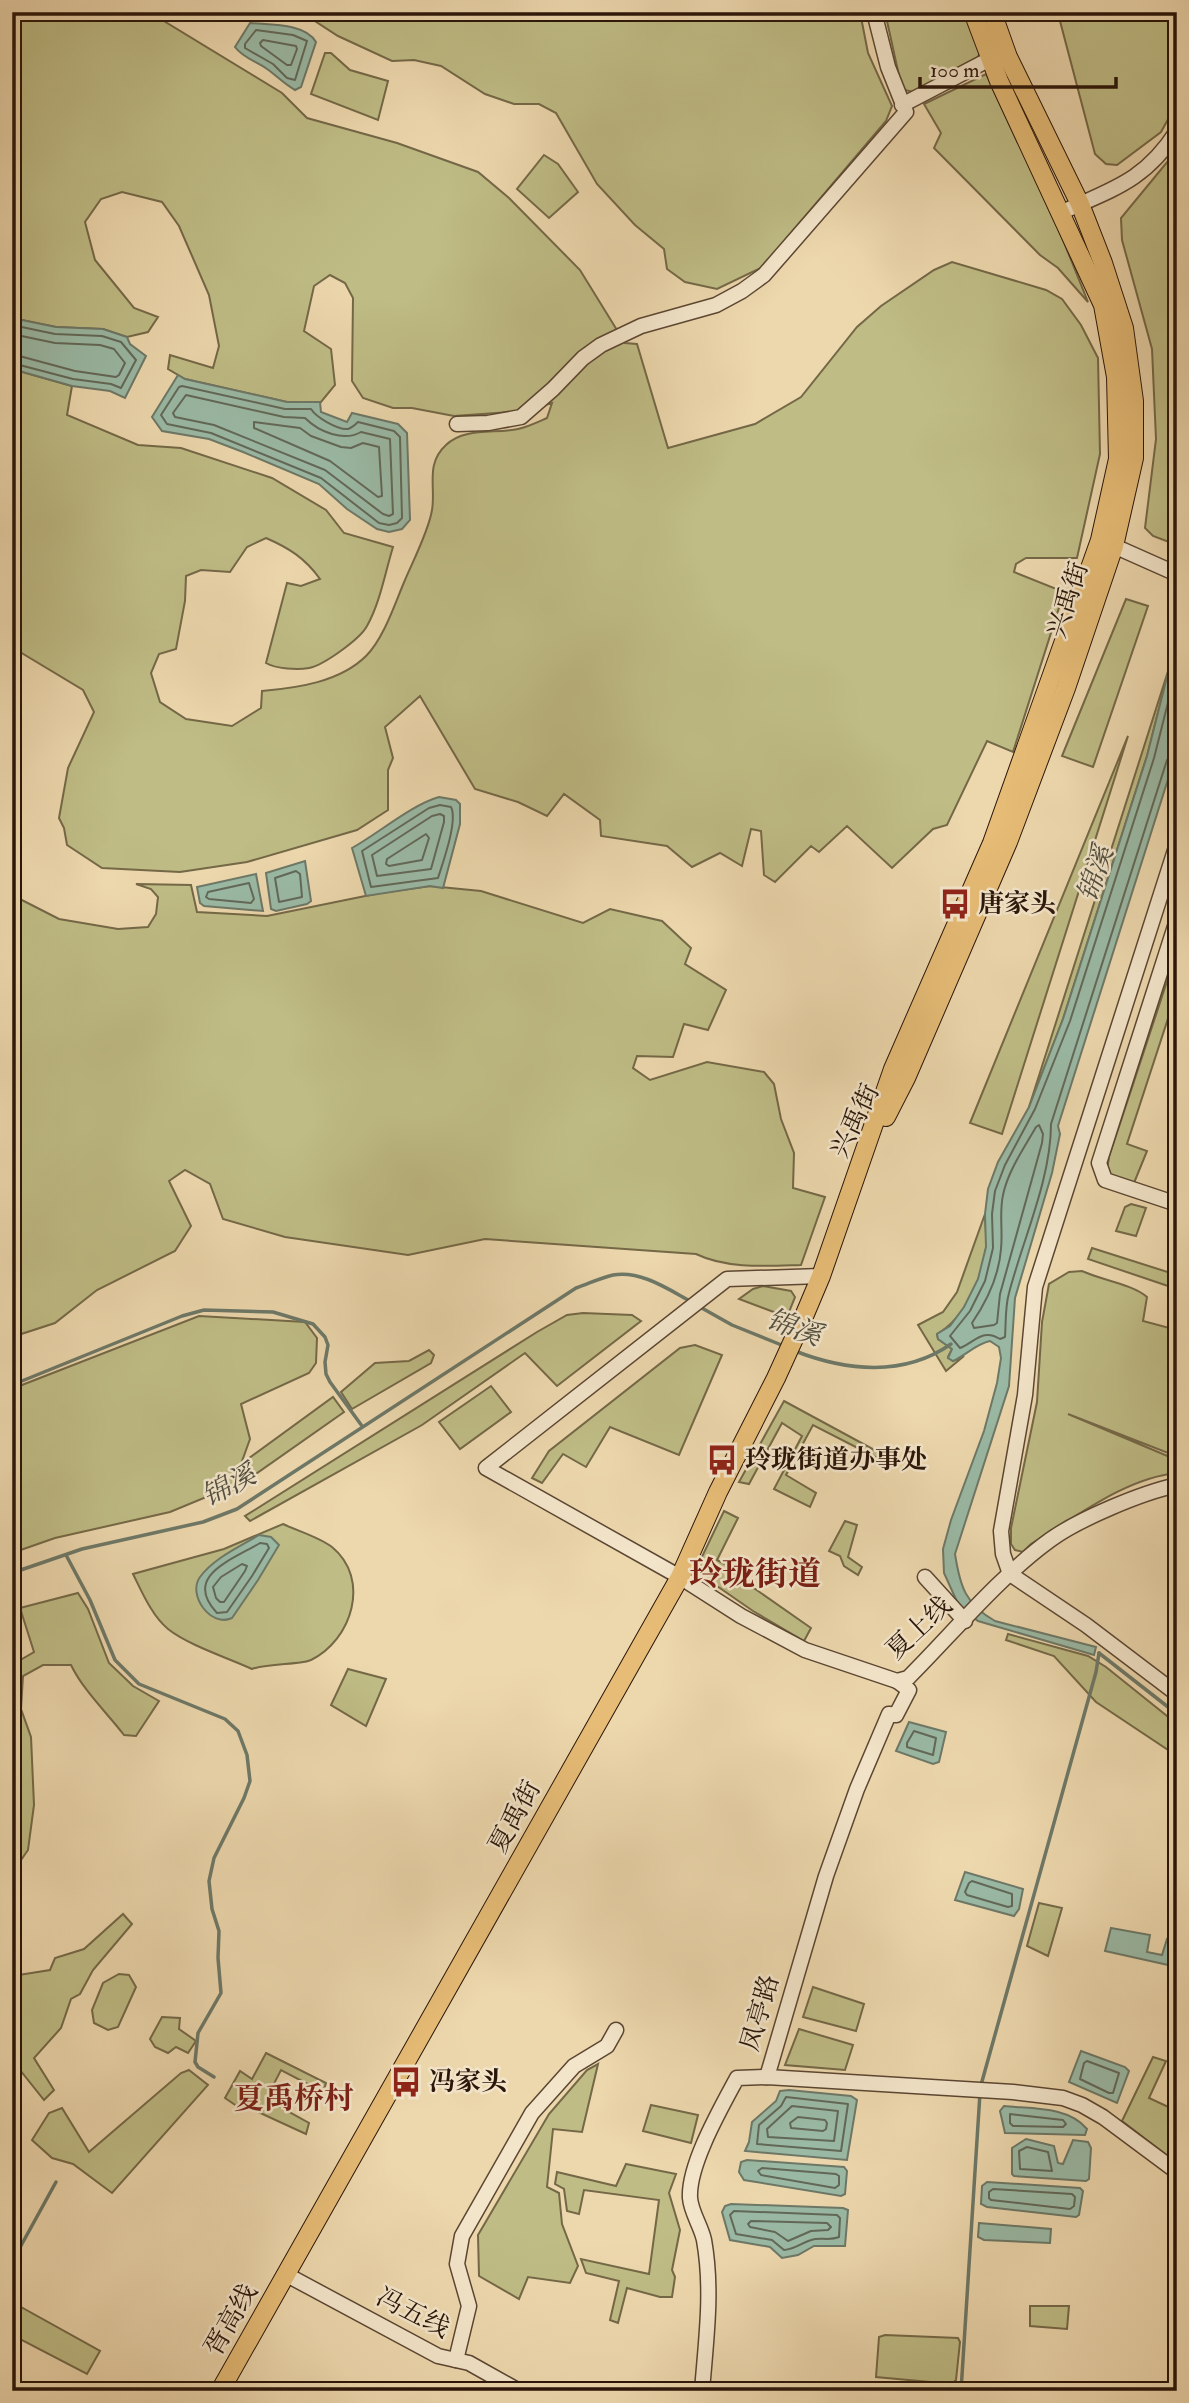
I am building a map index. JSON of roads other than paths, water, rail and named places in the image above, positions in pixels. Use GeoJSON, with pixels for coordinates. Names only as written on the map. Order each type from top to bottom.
{"type":"FeatureCollection","features":[{"type":"Feature","properties":{"kind":"main road","name":"兴禹街"},"geometry":{"type":"LineString","coordinates":[[973,12],[990,59],[1103,305],[1116,377],[1118,458],[1107,543]]}},
{"type":"Feature","properties":{"kind":"main road","name":"兴禹街"},"geometry":{"type":"LineString","coordinates":[[821,1276],[893,1069],[992,843],[1107,543],[1133,458],[1134,401],[1124,328],[1080,204],[1008,57],[992,12]]}},
{"type":"Feature","properties":{"kind":"main road","name":"夏禹街"},"geometry":{"type":"LineString","coordinates":[[287,2275],[680,1577],[821,1276]]}},
{"type":"Feature","properties":{"kind":"main road","name":"胥高线"},"geometry":{"type":"LineString","coordinates":[[220,2391],[287,2275]]}},
{"type":"Feature","properties":{"kind":"street"},"geometry":{"type":"LineString","coordinates":[[874,12],[888,67],[904,108]]}},
{"type":"Feature","properties":{"kind":"street"},"geometry":{"type":"LineString","coordinates":[[457,424],[488,423],[522,417],[583,358],[601,345],[641,326],[716,305],[742,291],[764,275],[904,108],[990,59]]}},
{"type":"Feature","properties":{"kind":"street"},"geometry":{"type":"LineString","coordinates":[[1060,213],[1113,191],[1148,168],[1177,131]]}},
{"type":"Feature","properties":{"kind":"street"},"geometry":{"type":"LineString","coordinates":[[1107,543],[1177,574]]}},
{"type":"Feature","properties":{"kind":"street"},"geometry":{"type":"LineString","coordinates":[[1177,844],[1035,1287],[1025,1395],[1001,1531],[1003,1554],[1010,1574],[1086,1625],[1177,1695]]}},
{"type":"Feature","properties":{"kind":"street"},"geometry":{"type":"LineString","coordinates":[[1177,920],[1099,1163],[1105,1180],[1177,1204]]}},
{"type":"Feature","properties":{"kind":"street","name":"夏上线"},"geometry":{"type":"LineString","coordinates":[[821,1276],[727,1279],[486,1468],[680,1577],[741,1616],[805,1650],[897,1681],[908,1678],[1010,1574],[1051,1539],[1103,1512],[1156,1490],[1177,1485]]}},
{"type":"Feature","properties":{"kind":"street"},"geometry":{"type":"LineString","coordinates":[[925,1577],[965,1620]]}},
{"type":"Feature","properties":{"kind":"street","name":"凤亭路"},"geometry":{"type":"LineString","coordinates":[[702,2391],[710,2296],[704,2238],[690,2199],[695,2168],[719,2110],[737,2078],[767,2077],[826,1876],[857,1789],[889,1714],[896,1715],[909,1690],[897,1681]]}},
{"type":"Feature","properties":{"kind":"street"},"geometry":{"type":"LineString","coordinates":[[456,2360],[469,2306],[457,2264],[462,2236],[533,2113],[573,2066],[607,2046],[616,2030]]}},
{"type":"Feature","properties":{"kind":"street"},"geometry":{"type":"LineString","coordinates":[[767,2077],[1013,2092],[1063,2098],[1103,2117],[1177,2172]]}},
{"type":"Feature","properties":{"kind":"street","name":"冯五线"},"geometry":{"type":"LineString","coordinates":[[287,2275],[438,2356],[470,2363],[519,2391]]}},
{"type":"Feature","properties":{"kind":"water"},"geometry":{"type":"Polygon","coordinates":[[[250,23],[296,28],[304,31],[316,42],[301,87],[295,90],[291,88],[235,47],[250,23]]]}},
{"type":"Feature","properties":{"kind":"water"},"geometry":{"type":"Polygon","coordinates":[[[12,318],[56,327],[103,329],[127,337],[130,344],[146,356],[125,398],[110,391],[72,386],[12,369],[12,318]]]}},
{"type":"Feature","properties":{"kind":"water"},"geometry":{"type":"Polygon","coordinates":[[[178,375],[185,379],[287,402],[320,402],[321,412],[347,422],[352,413],[398,424],[407,433],[410,520],[402,529],[389,532],[377,529],[347,509],[319,484],[209,439],[162,431],[152,417],[178,375]]]}},
{"type":"Feature","properties":{"kind":"water"},"geometry":{"type":"Polygon","coordinates":[[[1177,651],[1177,751],[1058,1126],[1060,1134],[1052,1173],[1015,1298],[1009,1386],[955,1554],[962,1585],[970,1601],[985,1615],[995,1621],[1096,1647],[1094,1655],[978,1621],[959,1606],[944,1573],[943,1549],[984,1431],[1001,1358],[999,1347],[990,1341],[953,1361],[948,1358],[952,1349],[938,1339],[937,1334],[950,1326],[964,1307],[978,1279],[986,1247],[985,1214],[988,1189],[998,1162],[1029,1107],[1063,1019],[1147,756],[1170,665],[1177,651]]]}},
{"type":"Feature","properties":{"kind":"water"},"geometry":{"type":"Polygon","coordinates":[[[439,797],[456,800],[460,804],[460,824],[443,888],[430,886],[366,896],[352,848],[406,813],[439,797]]]}},
{"type":"Feature","properties":{"kind":"water"},"geometry":{"type":"Polygon","coordinates":[[[305,861],[311,901],[276,911],[271,909],[266,873],[305,861]]]}},
{"type":"Feature","properties":{"kind":"water"},"geometry":{"type":"Polygon","coordinates":[[[256,874],[263,911],[204,906],[200,903],[197,887],[256,874]]]}},
{"type":"Feature","properties":{"kind":"water"},"geometry":{"type":"Polygon","coordinates":[[[259,1535],[271,1537],[279,1545],[258,1580],[232,1618],[224,1620],[209,1614],[199,1601],[197,1584],[200,1577],[220,1559],[259,1535]]]}},
{"type":"Feature","properties":{"kind":"water"},"geometry":{"type":"Polygon","coordinates":[[[909,1722],[946,1732],[939,1762],[933,1764],[896,1751],[909,1722]]]}},
{"type":"Feature","properties":{"kind":"water"},"geometry":{"type":"Polygon","coordinates":[[[965,1872],[1023,1889],[1019,1909],[1014,1916],[955,1900],[965,1872]]]}},
{"type":"Feature","properties":{"kind":"water"},"geometry":{"type":"Polygon","coordinates":[[[1111,1928],[1150,1935],[1147,1952],[1162,1955],[1167,1939],[1177,1941],[1177,1967],[1105,1951],[1111,1928]]]}},
{"type":"Feature","properties":{"kind":"water"},"geometry":{"type":"Polygon","coordinates":[[[1081,2051],[1125,2067],[1129,2071],[1117,2103],[1069,2082],[1081,2051]]]}},
{"type":"Feature","properties":{"kind":"water"},"geometry":{"type":"Polygon","coordinates":[[[780,2091],[851,2096],[857,2100],[847,2160],[745,2151],[752,2122],[776,2101],[780,2091]]]}},
{"type":"Feature","properties":{"kind":"water"},"geometry":{"type":"Polygon","coordinates":[[[1004,2106],[1060,2112],[1087,2129],[1085,2135],[1005,2133],[1000,2111],[1004,2106]]]}},
{"type":"Feature","properties":{"kind":"water"},"geometry":{"type":"Polygon","coordinates":[[[1026,2139],[1054,2146],[1058,2163],[1063,2164],[1073,2140],[1088,2142],[1091,2148],[1089,2179],[1086,2181],[1014,2176],[1012,2148],[1026,2139]]]}},
{"type":"Feature","properties":{"kind":"water"},"geometry":{"type":"Polygon","coordinates":[[[747,2160],[844,2167],[847,2171],[845,2194],[841,2196],[744,2180],[739,2172],[741,2162],[747,2160]]]}},
{"type":"Feature","properties":{"kind":"water"},"geometry":{"type":"Polygon","coordinates":[[[987,2182],[1080,2188],[1083,2191],[1079,2215],[1076,2217],[987,2207],[981,2204],[982,2186],[987,2182]]]}},
{"type":"Feature","properties":{"kind":"water"},"geometry":{"type":"Polygon","coordinates":[[[731,2204],[843,2208],[848,2210],[845,2246],[814,2246],[798,2255],[782,2258],[770,2247],[730,2240],[722,2212],[725,2206],[731,2204]]]}},
{"type":"Feature","properties":{"kind":"water"},"geometry":{"type":"Polygon","coordinates":[[[979,2223],[1051,2229],[1050,2243],[984,2240],[978,2237],[979,2223]]]}},
{"type":"Feature","properties":{"kind":"waterway","name":"锦溪"},"geometry":{"type":"LineString","coordinates":[[12,1573],[82,1549],[203,1522],[237,1509],[576,1288],[613,1275],[633,1275],[690,1301]]}},
{"type":"Feature","properties":{"kind":"waterway","name":"锦溪"},"geometry":{"type":"LineString","coordinates":[[700,1307],[732,1325],[784,1346]]}},
{"type":"Feature","properties":{"kind":"waterway"},"geometry":{"type":"LineString","coordinates":[[12,1385],[182,1316],[204,1310],[273,1312],[313,1324],[325,1337],[328,1345],[326,1374],[362,1426]]}},
{"type":"Feature","properties":{"kind":"waterway","name":"锦溪"},"geometry":{"type":"LineString","coordinates":[[795,1351],[834,1363],[874,1367],[914,1362],[951,1344]]}},
{"type":"Feature","properties":{"kind":"waterway"},"geometry":{"type":"LineString","coordinates":[[66,1555],[90,1600],[115,1660],[139,1684],[225,1719],[238,1731],[247,1755],[250,1781],[214,1858],[209,1881],[212,1909],[219,1931],[221,1993],[198,2033],[195,2062],[214,2077]]}},
{"type":"Feature","properties":{"kind":"waterway"},"geometry":{"type":"LineString","coordinates":[[1099,1653],[1177,1714]]}},
{"type":"Feature","properties":{"kind":"waterway"},"geometry":{"type":"LineString","coordinates":[[981,2085],[1096,1672],[1099,1653]]}},
{"type":"Feature","properties":{"kind":"waterway"},"geometry":{"type":"LineString","coordinates":[[961,2391],[980,2093]]}},
{"type":"Feature","properties":{"kind":"waterway"},"geometry":{"type":"LineString","coordinates":[[12,2262],[56,2182]]}},
{"type":"Feature","properties":{"kind":"place","name":"唐家头"},"geometry":{"type":"Point","coordinates":[955,904]}},
{"type":"Feature","properties":{"kind":"place","name":"玲珑街道办事处"},"geometry":{"type":"Point","coordinates":[722,1460]}},
{"type":"Feature","properties":{"kind":"place","name":"冯家头"},"geometry":{"type":"Point","coordinates":[406,2082]}},
{"type":"Feature","properties":{"kind":"district","name":"玲珑街道"},"geometry":{"type":"Point","coordinates":[755,1574]}},
{"type":"Feature","properties":{"kind":"district","name":"夏禹桥村"},"geometry":{"type":"Point","coordinates":[294,2098]}}]}
